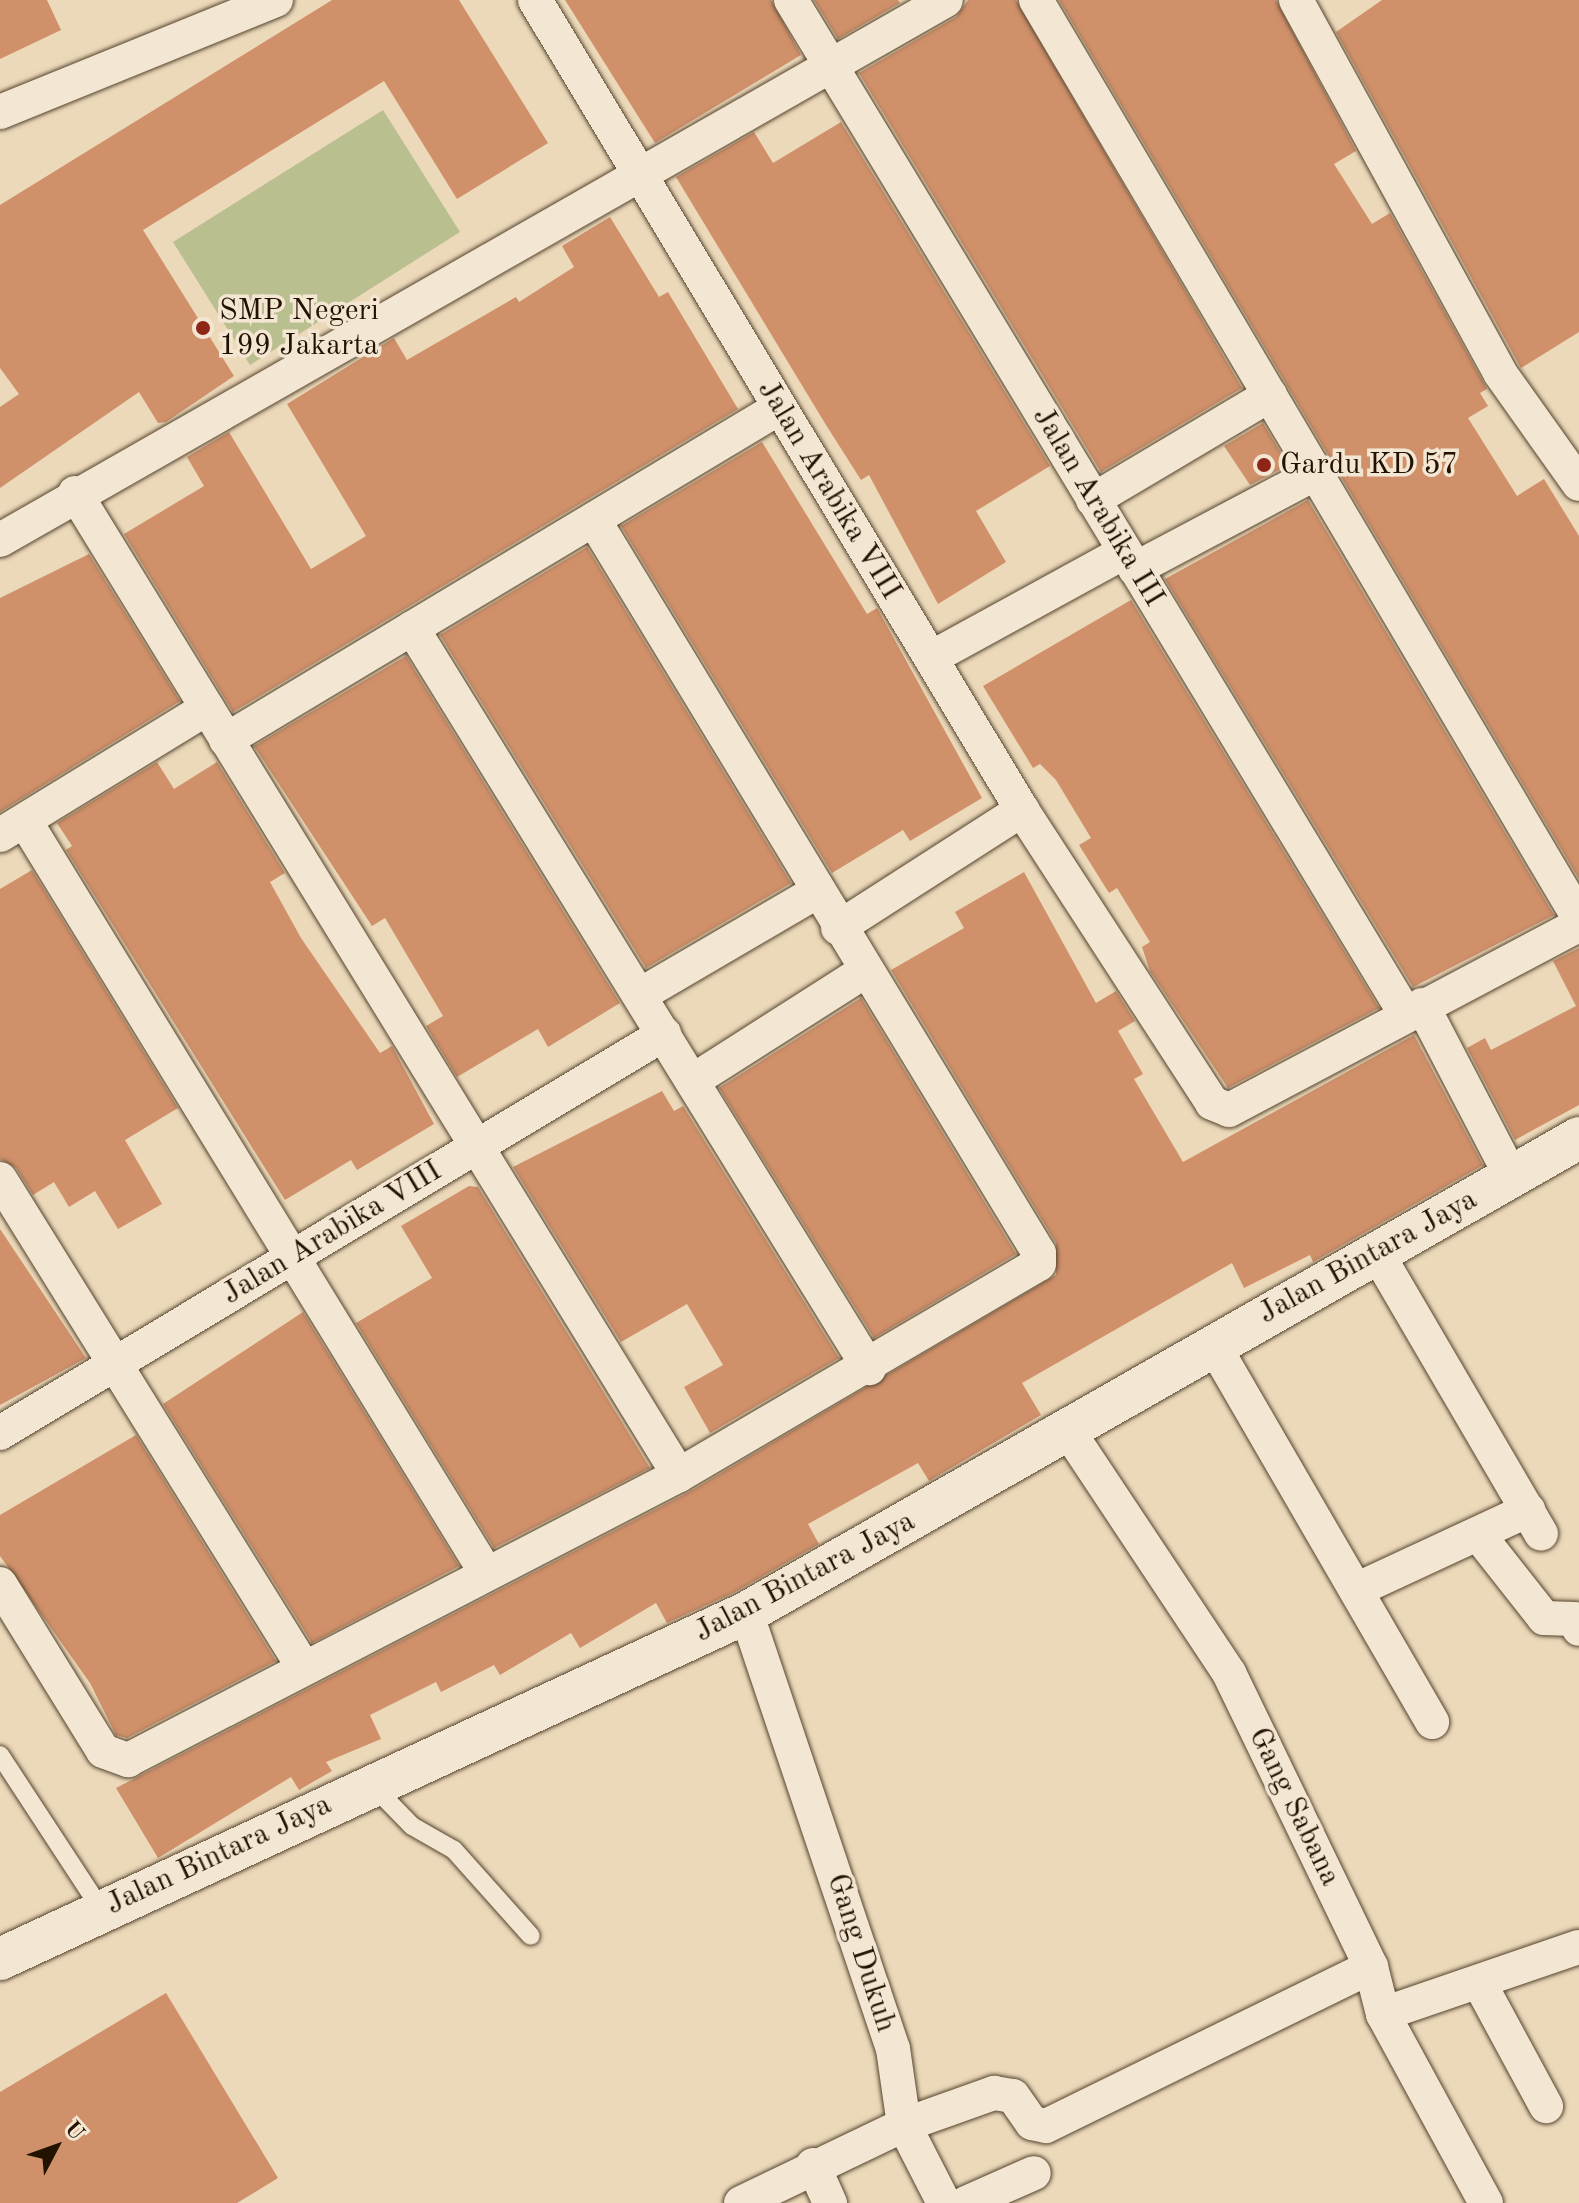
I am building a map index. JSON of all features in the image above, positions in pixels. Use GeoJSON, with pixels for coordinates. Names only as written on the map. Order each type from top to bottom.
{"type":"FeatureCollection","features":[{"type":"Feature","properties":{"kind":"street","name":"Jalan Arabika VIII"},"geometry":{"type":"LineString","coordinates":[[535,0],[635,172],[1022,810],[1204,1096],[1229,1110],[1413,1009]]}},
{"type":"Feature","properties":{"kind":"street","name":"Jalan Arabika III"},"geometry":{"type":"LineString","coordinates":[[791,0],[1130,561],[1413,1009],[1511,1176]]}},
{"type":"Feature","properties":{"kind":"street"},"geometry":{"type":"LineString","coordinates":[[0,540],[75,493],[829,61],[946,0]]}},
{"type":"Feature","properties":{"kind":"street"},"geometry":{"type":"LineString","coordinates":[[1036,0],[1579,918]]}},
{"type":"Feature","properties":{"kind":"street"},"geometry":{"type":"LineString","coordinates":[[0,112],[269,2]]}},
{"type":"Feature","properties":{"kind":"street"},"geometry":{"type":"LineString","coordinates":[[1304,3],[1500,373],[1579,484]]}},
{"type":"Feature","properties":{"kind":"street"},"geometry":{"type":"LineString","coordinates":[[1093,500],[1270,395]]}},
{"type":"Feature","properties":{"kind":"street"},"geometry":{"type":"LineString","coordinates":[[226,740],[779,408]]}},
{"type":"Feature","properties":{"kind":"street"},"geometry":{"type":"LineString","coordinates":[[931,658],[1316,473]]}},
{"type":"Feature","properties":{"kind":"street"},"geometry":{"type":"LineString","coordinates":[[75,493],[226,740],[480,1143],[679,1475]]}},
{"type":"Feature","properties":{"kind":"street"},"geometry":{"type":"LineString","coordinates":[[0,1584],[115,1760],[128,1760],[302,1665],[679,1475],[1031,1274],[1039,1253],[816,892],[594,520]]}},
{"type":"Feature","properties":{"kind":"street"},"geometry":{"type":"LineString","coordinates":[[412,628],[694,1080],[869,1368]]}},
{"type":"Feature","properties":{"kind":"street"},"geometry":{"type":"LineString","coordinates":[[207,708],[12,828],[292,1255],[485,1571]]}},
{"type":"Feature","properties":{"kind":"street"},"geometry":{"type":"LineString","coordinates":[[838,928],[1022,810]]}},
{"type":"Feature","properties":{"kind":"street"},"geometry":{"type":"LineString","coordinates":[[640,995],[816,892]]}},
{"type":"Feature","properties":{"kind":"street"},"geometry":{"type":"LineString","coordinates":[[1413,1009],[1579,925]]}},
{"type":"Feature","properties":{"kind":"street"},"geometry":{"type":"LineString","coordinates":[[694,1080],[865,971]]}},
{"type":"Feature","properties":{"kind":"street","name":"Jalan Arabika VIII"},"geometry":{"type":"LineString","coordinates":[[0,1433],[664,1034]]}},
{"type":"Feature","properties":{"kind":"street","name":"Jalan Bintara Jaya"},"geometry":{"type":"LineString","coordinates":[[0,1959],[371,1783],[746,1613],[1579,1138]]}},
{"type":"Feature","properties":{"kind":"street"},"geometry":{"type":"LineString","coordinates":[[0,1179],[302,1665]]}},
{"type":"Feature","properties":{"kind":"street"},"geometry":{"type":"LineString","coordinates":[[1356,1590],[1478,1534],[1534,1522],[1377,1253]]}},
{"type":"Feature","properties":{"kind":"street"},"geometry":{"type":"LineString","coordinates":[[1213,1344],[1432,1722]]}},
{"type":"Feature","properties":{"kind":"street","name":"Gang Sabana"},"geometry":{"type":"LineString","coordinates":[[1067,1429],[1229,1673],[1371,1967],[1383,2014],[1486,2203]]}},
{"type":"Feature","properties":{"kind":"street"},"geometry":{"type":"LineString","coordinates":[[1478,1534],[1544,1618],[1574,1619],[1579,1629]]}},
{"type":"Feature","properties":{"kind":"street","name":"Gang Dukuh"},"geometry":{"type":"LineString","coordinates":[[746,1613],[893,2049],[904,2125],[944,2203]]}},
{"type":"Feature","properties":{"kind":"street"},"geometry":{"type":"LineString","coordinates":[[1383,2014],[1480,1984],[1579,1947]]}},
{"type":"Feature","properties":{"kind":"street"},"geometry":{"type":"LineString","coordinates":[[741,2203],[813,2165],[904,2125],[994,2093],[1013,2096],[1032,2123],[1046,2126],[1371,1967]]}},
{"type":"Feature","properties":{"kind":"street"},"geometry":{"type":"LineString","coordinates":[[1480,1984],[1546,2106]]}},
{"type":"Feature","properties":{"kind":"street"},"geometry":{"type":"LineString","coordinates":[[813,2165],[830,2203]]}},
{"type":"Feature","properties":{"kind":"street"},"geometry":{"type":"LineString","coordinates":[[966,2203],[1034,2173]]}},
{"type":"Feature","properties":{"kind":"lane"},"geometry":{"type":"LineString","coordinates":[[0,1755],[102,1911]]}},
{"type":"Feature","properties":{"kind":"lane"},"geometry":{"type":"LineString","coordinates":[[371,1783],[412,1826],[454,1850],[531,1936]]}},
{"type":"Feature","properties":{"kind":"green space"},"geometry":{"type":"Polygon","coordinates":[[[383,110],[460,232],[250,365],[173,242],[383,110]]]}},
{"type":"Feature","properties":{"kind":"building"},"geometry":{"type":"Polygon","coordinates":[[[0,0],[47,0],[61,30],[0,59],[0,0]]]}},
{"type":"Feature","properties":{"kind":"building"},"geometry":{"type":"Polygon","coordinates":[[[332,0],[459,0],[548,143],[457,199],[384,81],[143,230],[234,376],[166,422],[158,423],[139,392],[0,488],[0,407],[19,394],[0,368],[0,205],[332,0]]]}},
{"type":"Feature","properties":{"kind":"building"},"geometry":{"type":"Polygon","coordinates":[[[565,0],[771,0],[801,55],[655,143],[565,0]]]}},
{"type":"Feature","properties":{"kind":"building"},"geometry":{"type":"Polygon","coordinates":[[[814,0],[898,0],[900,3],[838,39],[814,0]]]}},
{"type":"Feature","properties":{"kind":"building"},"geometry":{"type":"Polygon","coordinates":[[[968,0],[1016,0],[1242,388],[1101,472],[859,73],[956,17],[968,0]]]}},
{"type":"Feature","properties":{"kind":"building"},"geometry":{"type":"Polygon","coordinates":[[[1059,0],[1276,0],[1356,151],[1334,164],[1372,224],[1390,213],[1487,389],[1480,393],[1488,406],[1468,418],[1517,496],[1544,479],[1579,536],[1579,879],[1059,0]]]}},
{"type":"Feature","properties":{"kind":"building"},"geometry":{"type":"Polygon","coordinates":[[[1382,0],[1579,0],[1579,332],[1521,368],[1336,32],[1382,0]]]}},
{"type":"Feature","properties":{"kind":"building"},"geometry":{"type":"Polygon","coordinates":[[[841,122],[1050,466],[976,511],[1006,562],[938,604],[869,475],[861,480],[676,177],[754,132],[773,163],[841,122]]]}},
{"type":"Feature","properties":{"kind":"building"},"geometry":{"type":"Polygon","coordinates":[[[610,217],[659,297],[668,292],[738,409],[233,712],[124,534],[204,486],[187,457],[229,432],[311,569],[366,536],[287,404],[394,338],[407,360],[516,297],[519,302],[574,267],[562,246],[610,217]]]}},
{"type":"Feature","properties":{"kind":"building"},"geometry":{"type":"Polygon","coordinates":[[[1263,423],[1288,465],[1250,485],[1224,446],[1263,423]]]}},
{"type":"Feature","properties":{"kind":"building"},"geometry":{"type":"Polygon","coordinates":[[[762,442],[867,614],[877,608],[982,798],[910,841],[903,830],[832,873],[621,526],[762,442]]]}},
{"type":"Feature","properties":{"kind":"building"},"geometry":{"type":"Polygon","coordinates":[[[1308,500],[1554,915],[1413,987],[1165,579],[1308,500]]]}},
{"type":"Feature","properties":{"kind":"building"},"geometry":{"type":"Polygon","coordinates":[[[587,547],[791,883],[646,968],[440,635],[587,547]]]}},
{"type":"Feature","properties":{"kind":"building"},"geometry":{"type":"Polygon","coordinates":[[[89,554],[180,701],[0,812],[0,598],[89,554]]]}},
{"type":"Feature","properties":{"kind":"building"},"geometry":{"type":"Polygon","coordinates":[[[1131,600],[1379,1008],[1228,1088],[1150,971],[1142,947],[1150,942],[1117,888],[1109,893],[1079,845],[1091,838],[1056,780],[1040,764],[1033,768],[983,686],[1131,600]]]}},
{"type":"Feature","properties":{"kind":"building"},"geometry":{"type":"Polygon","coordinates":[[[406,656],[620,1003],[548,1047],[538,1029],[457,1077],[426,1026],[443,1016],[385,918],[372,926],[254,746],[406,656]]]}},
{"type":"Feature","properties":{"kind":"building"},"geometry":{"type":"Polygon","coordinates":[[[157,762],[174,789],[217,762],[285,873],[270,882],[301,938],[380,1053],[392,1046],[434,1124],[357,1170],[351,1160],[285,1200],[66,850],[72,846],[57,823],[157,762]]]}},
{"type":"Feature","properties":{"kind":"building"},"geometry":{"type":"Polygon","coordinates":[[[32,870],[178,1108],[125,1140],[162,1204],[118,1229],[95,1191],[69,1207],[54,1182],[33,1195],[16,1168],[0,1159],[0,889],[32,870]]]}},
{"type":"Feature","properties":{"kind":"building"},"geometry":{"type":"Polygon","coordinates":[[[1024,872],[1096,1003],[1116,991],[1135,1021],[1118,1031],[1143,1074],[1134,1079],[1183,1162],[1414,1035],[1483,1165],[1313,1262],[1310,1255],[1244,1288],[1232,1263],[1022,1383],[1041,1415],[929,1481],[918,1463],[808,1524],[819,1544],[735,1592],[667,1623],[656,1603],[580,1648],[571,1633],[500,1675],[494,1665],[441,1692],[436,1682],[370,1715],[381,1739],[326,1762],[332,1771],[299,1790],[291,1777],[158,1858],[116,1788],[689,1492],[1056,1275],[1056,1243],[891,970],[964,928],[955,912],[1024,872]]]}},
{"type":"Feature","properties":{"kind":"building"},"geometry":{"type":"Polygon","coordinates":[[[1579,948],[1579,1105],[1515,1140],[1467,1048],[1485,1038],[1491,1050],[1576,1006],[1553,961],[1579,948]]]}},
{"type":"Feature","properties":{"kind":"building"},"geometry":{"type":"Polygon","coordinates":[[[861,998],[1016,1254],[874,1338],[719,1088],[861,998]]]}},
{"type":"Feature","properties":{"kind":"building"},"geometry":{"type":"Polygon","coordinates":[[[662,1091],[674,1111],[683,1106],[839,1358],[710,1433],[684,1387],[723,1365],[687,1304],[621,1342],[513,1167],[662,1091]]]}},
{"type":"Feature","properties":{"kind":"building"},"geometry":{"type":"Polygon","coordinates":[[[469,1186],[478,1187],[650,1468],[494,1548],[356,1323],[432,1278],[401,1226],[469,1186]]]}},
{"type":"Feature","properties":{"kind":"building"},"geometry":{"type":"Polygon","coordinates":[[[0,1229],[86,1358],[0,1405],[0,1229]]]}},
{"type":"Feature","properties":{"kind":"building"},"geometry":{"type":"Polygon","coordinates":[[[303,1312],[459,1566],[312,1643],[163,1404],[303,1312]]]}},
{"type":"Feature","properties":{"kind":"building"},"geometry":{"type":"Polygon","coordinates":[[[136,1435],[276,1661],[127,1738],[116,1735],[90,1683],[0,1556],[0,1515],[136,1435]]]}},
{"type":"Feature","properties":{"kind":"building"},"geometry":{"type":"Polygon","coordinates":[[[166,1993],[278,2178],[237,2203],[0,2203],[0,2092],[166,1993]]]}},
{"type":"Feature","properties":{"kind":"place","name":"SMP Negeri 199 Jakarta"},"geometry":{"type":"Point","coordinates":[203,328]}},
{"type":"Feature","properties":{"kind":"place","name":"Gardu KD 57"},"geometry":{"type":"Point","coordinates":[1264,465]}}]}
